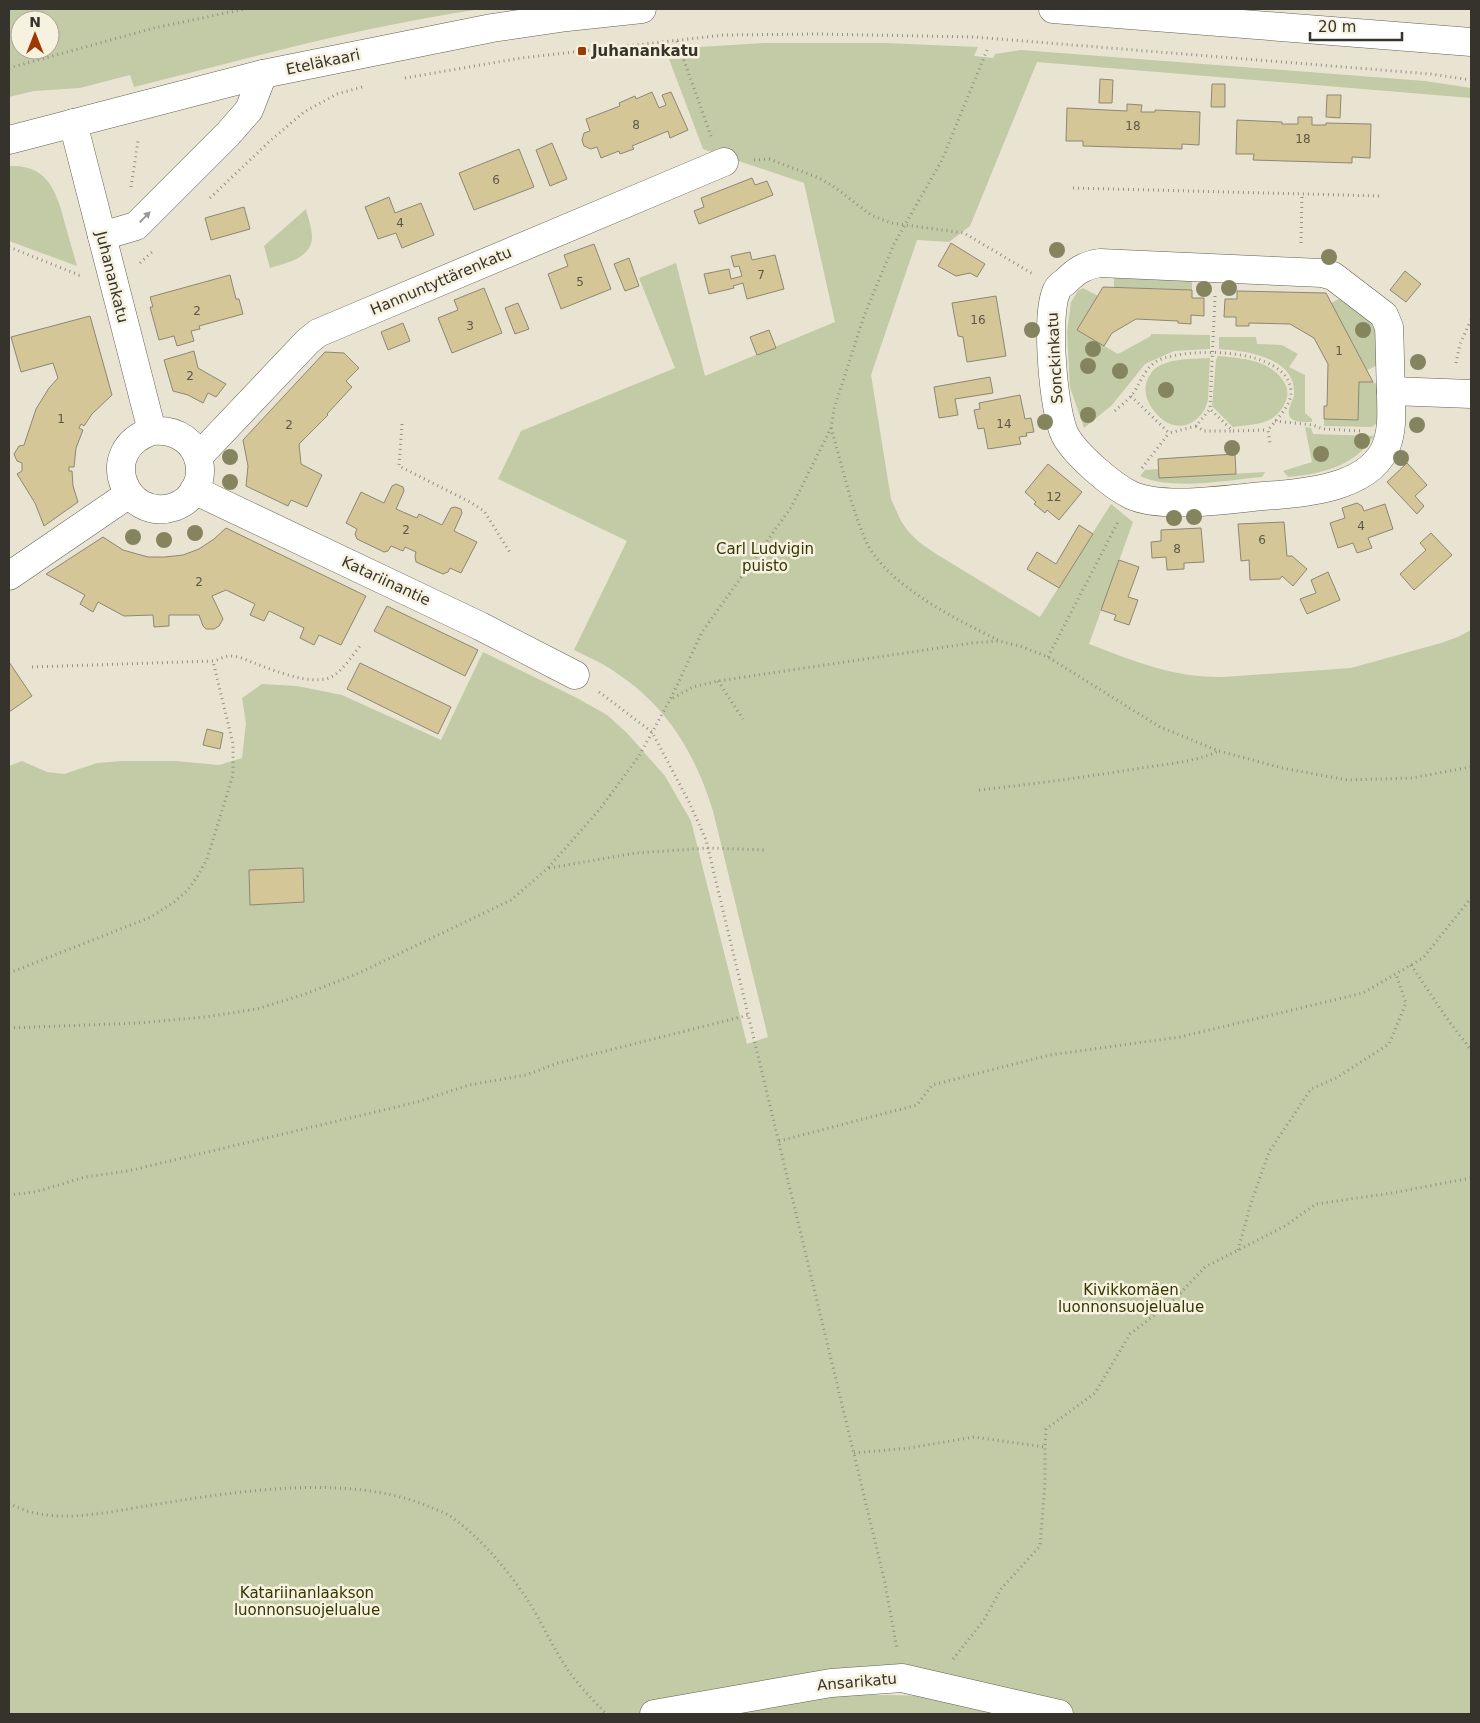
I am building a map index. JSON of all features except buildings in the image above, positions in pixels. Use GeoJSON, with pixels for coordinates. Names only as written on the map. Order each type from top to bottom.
{"type":"FeatureCollection","features":[{"type":"Feature","properties":{"kind":"street","name":"Eteläkaari"},"geometry":{"type":"LineString","coordinates":[[9,140],[263,74],[492,28],[642,9]]}},
{"type":"Feature","properties":{"kind":"street"},"geometry":{"type":"LineString","coordinates":[[1053,9],[1176,14],[1471,42]]}},
{"type":"Feature","properties":{"kind":"street"},"geometry":{"type":"LineString","coordinates":[[102,236],[136,226],[228,134],[249,110],[263,74]]}},
{"type":"Feature","properties":{"kind":"street","name":"Juhanankatu"},"geometry":{"type":"LineString","coordinates":[[73,123],[152,431]]}},
{"type":"Feature","properties":{"kind":"street","name":"Hannuntyttärenkatu"},"geometry":{"type":"LineString","coordinates":[[198,457],[308,340],[318,333],[724,162]]}},
{"type":"Feature","properties":{"kind":"street","name":"Sonckinkatu"},"geometry":{"type":"LineString","coordinates":[[1100,263],[1322,273],[1333,276],[1384,315],[1390,327],[1391,424],[1387,445],[1377,461],[1357,477],[1337,486],[1292,494],[1204,501],[1164,502],[1128,493],[1075,450],[1064,433],[1058,411],[1050,326],[1052,306],[1057,289],[1076,271],[1087,265],[1100,263]]}},
{"type":"Feature","properties":{"kind":"street"},"geometry":{"type":"LineString","coordinates":[[1391,391],[1471,394]]}},
{"type":"Feature","properties":{"kind":"street"},"geometry":{"type":"LineString","coordinates":[[164,430],[178,434],[193,446],[198,457],[200,468],[199,480],[186,500],[175,506],[163,509],[150,508],[139,503],[129,494],[124,484],[121,473],[125,450],[132,441],[142,434],[164,430]]}},
{"type":"Feature","properties":{"kind":"street","name":"Katariinantie"},"geometry":{"type":"LineString","coordinates":[[194,490],[480,626],[575,675]]}},
{"type":"Feature","properties":{"kind":"street"},"geometry":{"type":"LineString","coordinates":[[9,576],[129,494]]}},
{"type":"Feature","properties":{"kind":"street","name":"Ansarikatu"},"geometry":{"type":"LineString","coordinates":[[654,1714],[831,1683],[902,1678],[1059,1714]]}},
{"type":"Feature","properties":{"kind":"path"},"geometry":{"type":"LineString","coordinates":[[9,68],[154,28],[245,9]]}},
{"type":"Feature","properties":{"kind":"path"},"geometry":{"type":"LineString","coordinates":[[396,80],[521,58],[724,35],[817,34],[974,37],[1431,74],[1471,80]]}},
{"type":"Feature","properties":{"kind":"path"},"geometry":{"type":"LineString","coordinates":[[677,41],[714,143],[724,162],[769,159],[819,178],[833,186],[871,215],[891,223],[964,233],[1057,289]]}},
{"type":"Feature","properties":{"kind":"path"},"geometry":{"type":"LineString","coordinates":[[9,1028],[138,1023],[205,1017],[257,1009],[305,994],[359,973],[511,900],[549,868],[604,802],[639,756],[671,698],[702,632],[792,506],[831,428],[834,409],[864,316],[894,244],[942,160],[987,50]]}},
{"type":"Feature","properties":{"kind":"path"},"geometry":{"type":"LineString","coordinates":[[206,201],[304,112],[337,94],[368,85]]}},
{"type":"Feature","properties":{"kind":"path"},"geometry":{"type":"LineString","coordinates":[[1073,188],[1382,196]]}},
{"type":"Feature","properties":{"kind":"path"},"geometry":{"type":"LineString","coordinates":[[1301,251],[1302,194]]}},
{"type":"Feature","properties":{"kind":"path"},"geometry":{"type":"LineString","coordinates":[[9,247],[79,275],[142,262],[156,249]]}},
{"type":"Feature","properties":{"kind":"path"},"geometry":{"type":"LineString","coordinates":[[1048,657],[1128,493],[1169,433],[1196,426],[1210,409],[1215,268]]}},
{"type":"Feature","properties":{"kind":"path"},"geometry":{"type":"LineString","coordinates":[[1455,367],[1460,344],[1471,320]]}},
{"type":"Feature","properties":{"kind":"path"},"geometry":{"type":"LineString","coordinates":[[1115,411],[1131,396],[1149,367],[1158,361],[1181,354],[1213,354],[1256,358],[1281,371],[1290,384],[1291,392],[1287,406],[1268,430],[1270,443]]}},
{"type":"Feature","properties":{"kind":"path"},"geometry":{"type":"LineString","coordinates":[[1131,396],[1169,433]]}},
{"type":"Feature","properties":{"kind":"path"},"geometry":{"type":"LineString","coordinates":[[1210,409],[1233,431]]}},
{"type":"Feature","properties":{"kind":"path"},"geometry":{"type":"LineString","coordinates":[[1275,421],[1313,425],[1323,429],[1390,432]]}},
{"type":"Feature","properties":{"kind":"path"},"geometry":{"type":"LineString","coordinates":[[402,424],[400,466],[470,502],[484,512],[510,554]]}},
{"type":"Feature","properties":{"kind":"path"},"geometry":{"type":"LineString","coordinates":[[1196,426],[1204,431],[1268,430]]}},
{"type":"Feature","properties":{"kind":"path"},"geometry":{"type":"LineString","coordinates":[[831,428],[858,519],[866,542],[875,558],[887,572],[903,584],[964,624],[998,641],[1020,646],[1048,657],[1160,727],[1219,751],[1282,768],[1346,780],[1411,778],[1471,767]]}},
{"type":"Feature","properties":{"kind":"path"},"geometry":{"type":"LineString","coordinates":[[671,698],[693,687],[718,681],[972,643],[998,641]]}},
{"type":"Feature","properties":{"kind":"path"},"geometry":{"type":"LineString","coordinates":[[32,668],[214,661],[228,656],[240,658],[278,672],[312,679],[322,679],[329,678],[338,673],[361,645]]}},
{"type":"Feature","properties":{"kind":"path"},"geometry":{"type":"LineString","coordinates":[[9,973],[151,917],[187,891],[197,877],[207,858],[233,775],[233,744],[214,661]]}},
{"type":"Feature","properties":{"kind":"path"},"geometry":{"type":"LineString","coordinates":[[575,675],[630,713],[652,732],[689,802],[706,840],[885,1583],[902,1678]]}},
{"type":"Feature","properties":{"kind":"path"},"geometry":{"type":"LineString","coordinates":[[718,681],[744,719]]}},
{"type":"Feature","properties":{"kind":"path"},"geometry":{"type":"LineString","coordinates":[[979,790],[1082,778],[1178,762],[1208,756],[1219,751]]}},
{"type":"Feature","properties":{"kind":"path"},"geometry":{"type":"LineString","coordinates":[[549,868],[636,853],[708,848],[766,850]]}},
{"type":"Feature","properties":{"kind":"path"},"geometry":{"type":"LineString","coordinates":[[779,1141],[917,1105],[932,1085],[1050,1055],[1180,1037],[1363,993],[1423,958],[1471,898]]}},
{"type":"Feature","properties":{"kind":"path"},"geometry":{"type":"LineString","coordinates":[[1411,965],[1471,1050]]}},
{"type":"Feature","properties":{"kind":"path"},"geometry":{"type":"LineString","coordinates":[[1238,1250],[1250,1202],[1269,1152],[1311,1089],[1336,1078],[1389,1044],[1406,1003],[1396,974]]}},
{"type":"Feature","properties":{"kind":"path"},"geometry":{"type":"LineString","coordinates":[[9,1195],[36,1192],[84,1177],[128,1170],[416,1102],[469,1085],[526,1075],[558,1063],[749,1014]]}},
{"type":"Feature","properties":{"kind":"path"},"geometry":{"type":"LineString","coordinates":[[931,1684],[984,1620],[1001,1589],[1040,1546],[1045,1482],[1046,1429],[1095,1393],[1130,1334],[1174,1300],[1204,1267],[1285,1226],[1316,1204],[1392,1193],[1471,1178]]}},
{"type":"Feature","properties":{"kind":"path"},"geometry":{"type":"LineString","coordinates":[[854,1452],[909,1448],[974,1437],[1045,1447]]}},
{"type":"Feature","properties":{"kind":"path"},"geometry":{"type":"LineString","coordinates":[[9,1503],[16,1508],[49,1515],[90,1515],[233,1492],[284,1489],[331,1489],[374,1492],[413,1500],[449,1516],[474,1536],[502,1567],[527,1599],[573,1677],[606,1714]]}},
{"type":"Feature","properties":{"kind":"green space"},"geometry":{"type":"Polygon","coordinates":[[[9,9],[481,9],[394,24],[263,54],[134,87],[130,75],[80,88],[34,91],[9,97],[9,9]]]}},
{"type":"Feature","properties":{"kind":"green space"},"geometry":{"type":"Polygon","coordinates":[[[766,43],[885,43],[978,47],[974,56],[993,58],[995,54],[1021,50],[1425,81],[1471,88],[1471,98],[1037,62],[970,226],[949,242],[917,240],[871,375],[891,499],[901,521],[919,542],[933,552],[1040,617],[1111,504],[1133,522],[1089,644],[1154,667],[1188,675],[1223,677],[1351,668],[1441,643],[1471,630],[1471,1714],[1078,1714],[931,1684],[824,1694],[940,1696],[1027,1714],[9,1714],[9,766],[22,761],[47,772],[64,774],[97,763],[175,761],[219,765],[242,758],[246,723],[242,698],[262,684],[297,686],[342,695],[441,740],[483,652],[577,698],[607,715],[627,733],[665,776],[691,821],[747,1044],[768,1037],[713,811],[688,750],[664,716],[633,685],[600,663],[574,650],[627,541],[498,479],[521,431],[675,368],[639,278],[676,263],[705,376],[835,322],[804,183],[703,149],[669,59],[689,58],[689,51],[699,47],[766,43]]]}},
{"type":"Feature","properties":{"kind":"green space"},"geometry":{"type":"Polygon","coordinates":[[[9,166],[33,170],[49,182],[58,201],[77,266],[9,241],[9,166]]]}},
{"type":"Feature","properties":{"kind":"green space"},"geometry":{"type":"Polygon","coordinates":[[[306,209],[312,237],[308,250],[297,258],[270,268],[264,246],[306,209]]]}},
{"type":"Feature","properties":{"kind":"green space"},"geometry":{"type":"Polygon","coordinates":[[[1114,275],[1192,278],[1192,290],[1114,287],[1114,275]]]}},
{"type":"Feature","properties":{"kind":"green space"},"geometry":{"type":"Polygon","coordinates":[[[1083,288],[1098,296],[1077,330],[1118,354],[1151,336],[1151,334],[1210,335],[1210,349],[1174,351],[1145,364],[1112,405],[1084,428],[1070,387],[1067,332],[1071,302],[1078,291],[1083,288]]]}},
{"type":"Feature","properties":{"kind":"green space"},"geometry":{"type":"Polygon","coordinates":[[[1341,298],[1371,322],[1378,334],[1380,364],[1367,370],[1331,303],[1341,298]]]}},
{"type":"Feature","properties":{"kind":"green space"},"geometry":{"type":"Polygon","coordinates":[[[1219,337],[1256,337],[1257,344],[1282,345],[1298,354],[1289,367],[1305,375],[1305,413],[1312,419],[1312,422],[1297,421],[1290,417],[1289,409],[1294,395],[1293,382],[1279,364],[1255,354],[1219,349],[1219,337]]]}},
{"type":"Feature","properties":{"kind":"green space"},"geometry":{"type":"Polygon","coordinates":[[[1218,356],[1255,362],[1272,369],[1287,389],[1285,404],[1279,412],[1271,419],[1263,422],[1233,427],[1212,406],[1216,360],[1218,356]]]}},
{"type":"Feature","properties":{"kind":"green space"},"geometry":{"type":"Polygon","coordinates":[[[1210,358],[1208,399],[1203,412],[1194,421],[1182,426],[1168,423],[1162,419],[1148,402],[1146,395],[1147,382],[1152,372],[1159,366],[1172,361],[1210,358]]]}},
{"type":"Feature","properties":{"kind":"green space"},"geometry":{"type":"Polygon","coordinates":[[[1359,382],[1373,382],[1379,385],[1378,422],[1372,427],[1324,426],[1324,419],[1358,419],[1359,382]]]}},
{"type":"Feature","properties":{"kind":"green space"},"geometry":{"type":"Polygon","coordinates":[[[1305,427],[1311,428],[1313,434],[1374,436],[1357,455],[1337,467],[1313,474],[1288,477],[1283,471],[1312,462],[1305,427]]]}},
{"type":"Feature","properties":{"kind":"green space"},"geometry":{"type":"Polygon","coordinates":[[[1159,469],[1160,478],[1265,472],[1262,477],[1183,484],[1168,483],[1140,476],[1145,470],[1159,469]]]}},
{"type":"Feature","properties":{"kind":"place","name":"Juhanankatu"},"geometry":{"type":"Point","coordinates":[582,51]}},
{"type":"Feature","properties":{"kind":"park label","name":"Carl Ludvigin puisto"},"geometry":{"type":"Point","coordinates":[765,558]}},
{"type":"Feature","properties":{"kind":"park label","name":"Kivikkomäen luonnonsuojelualue"},"geometry":{"type":"Point","coordinates":[1131,1298]}},
{"type":"Feature","properties":{"kind":"park label","name":"Katariinanlaakson luonnonsuojelualue"},"geometry":{"type":"Point","coordinates":[307,1602]}}]}
